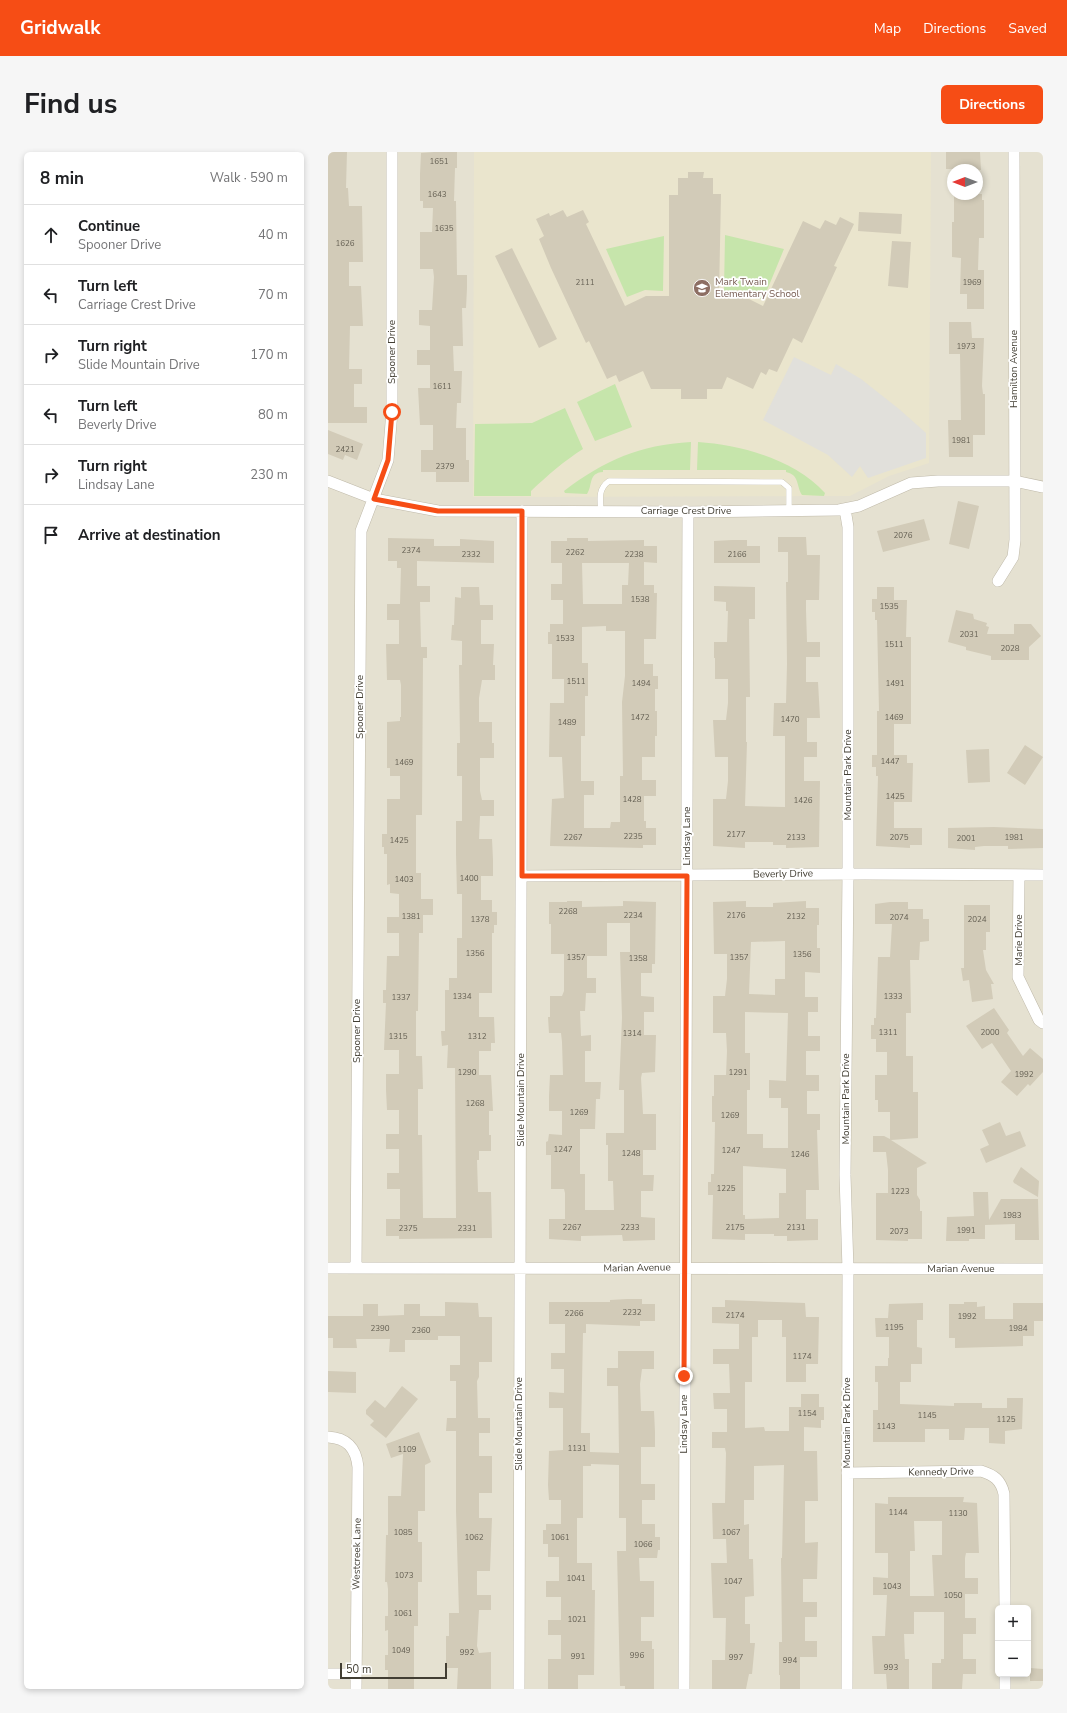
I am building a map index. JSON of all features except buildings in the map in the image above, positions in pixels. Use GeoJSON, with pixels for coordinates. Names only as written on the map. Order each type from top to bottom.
{"type":"FeatureCollection","features":[{"type":"Feature","properties":{"kind":"street","name":"Spooner Drive"},"geometry":{"type":"LineString","coordinates":[[356,1268],[361,531],[388,460],[392,412],[392,152]]}},
{"type":"Feature","properties":{"kind":"street","name":"Hamilton Avenue"},"geometry":{"type":"LineString","coordinates":[[998,581],[1013,557],[1015,540],[1014,152]]}},
{"type":"Feature","properties":{"kind":"street","name":"Carriage Crest Drive"},"geometry":{"type":"LineString","coordinates":[[328,481],[374,499],[438,511],[688,512],[845,509],[859,506],[911,484],[938,480],[1014,481],[1043,487]]}},
{"type":"Feature","properties":{"kind":"street","name":"Mountain Park Drive"},"geometry":{"type":"LineString","coordinates":[[845,509],[848,527],[848,874],[845,1175],[848,1269],[847,1689]]}},
{"type":"Feature","properties":{"kind":"street","name":"Slide Mountain Drive"},"geometry":{"type":"LineString","coordinates":[[519,1689],[522,511]]}},
{"type":"Feature","properties":{"kind":"street","name":"Lindsay Lane"},"geometry":{"type":"LineString","coordinates":[[684,1689],[688,512]]}},
{"type":"Feature","properties":{"kind":"street","name":"Beverly Drive"},"geometry":{"type":"LineString","coordinates":[[522,876],[848,874],[1043,875]]}},
{"type":"Feature","properties":{"kind":"street","name":"Marie Drive"},"geometry":{"type":"LineString","coordinates":[[1019,875],[1018,977],[1039,1020],[1043,1023]]}},
{"type":"Feature","properties":{"kind":"street","name":"Marian Avenue"},"geometry":{"type":"LineString","coordinates":[[328,1268],[1043,1269]]}},
{"type":"Feature","properties":{"kind":"street","name":"Westcreek Lane"},"geometry":{"type":"LineString","coordinates":[[328,1437],[346,1440],[354,1448],[357,1456],[356,1689]]}},
{"type":"Feature","properties":{"kind":"street","name":"Kennedy Drive"},"geometry":{"type":"LineString","coordinates":[[847,1473],[981,1471],[993,1475],[1002,1484],[1004,1494],[1005,1605]]}},
{"type":"Feature","properties":{"kind":"street"},"geometry":{"type":"LineString","coordinates":[[328,1674],[356,1674]]}},
{"type":"Feature","properties":{"kind":"street"},"geometry":{"type":"LineString","coordinates":[[1005,1677],[1005,1689]]}},
{"type":"Feature","properties":{"kind":"lane"},"geometry":{"type":"LineString","coordinates":[[600,511],[600,493],[602,486],[609,481],[782,482],[789,488],[789,510]]}},
{"type":"Feature","properties":{"kind":"shaded area"},"geometry":{"type":"Polygon","coordinates":[[[328,152],[1043,152],[1043,1689],[328,1689],[328,152]]]}},
{"type":"Feature","properties":{"kind":"shaded area","name":"Mark Twain Elementary School"},"geometry":{"type":"Polygon","coordinates":[[[474,152],[931,152],[929,463],[889,476],[850,496],[473,497],[474,152]]]}},
{"type":"Feature","properties":{"kind":"shaded area"},"geometry":{"type":"Polygon","coordinates":[[[794,357],[831,375],[836,364],[861,379],[899,409],[926,433],[926,458],[868,478],[860,466],[852,477],[828,455],[763,420],[794,357]]]}},
{"type":"Feature","properties":{"kind":"green space"},"geometry":{"type":"Polygon","coordinates":[[[725,235],[784,249],[763,300],[741,290],[724,291],[725,235]]]}},
{"type":"Feature","properties":{"kind":"green space"},"geometry":{"type":"Polygon","coordinates":[[[664,236],[663,291],[645,290],[627,297],[606,249],[664,236]]]}},
{"type":"Feature","properties":{"kind":"green space"},"geometry":{"type":"Polygon","coordinates":[[[615,384],[632,427],[595,441],[577,402],[615,384]]]}},
{"type":"Feature","properties":{"kind":"green space"},"geometry":{"type":"Polygon","coordinates":[[[565,408],[583,449],[544,479],[531,491],[531,496],[474,496],[475,424],[532,423],[565,408]]]}},
{"type":"Feature","properties":{"kind":"green space"},"geometry":{"type":"Polygon","coordinates":[[[691,442],[690,470],[603,470],[603,472],[598,473],[593,477],[587,494],[565,493],[564,491],[594,471],[623,456],[655,447],[691,442]]]}},
{"type":"Feature","properties":{"kind":"green space"},"geometry":{"type":"Polygon","coordinates":[[[698,442],[732,446],[749,450],[783,463],[812,481],[825,493],[824,496],[802,495],[796,478],[790,473],[786,472],[786,470],[697,470],[698,442]]]}},
{"type":"Feature","properties":{"kind":"place","name":"Mark Twain Elementary School"},"geometry":{"type":"Point","coordinates":[702,288]}},
{"type":"Feature","properties":{"kind":"route"},"geometry":{"type":"LineString","coordinates":[[392,412],[388,460],[374,499],[438,511],[522,511],[522,876],[687,876],[684,1376]]}}]}
